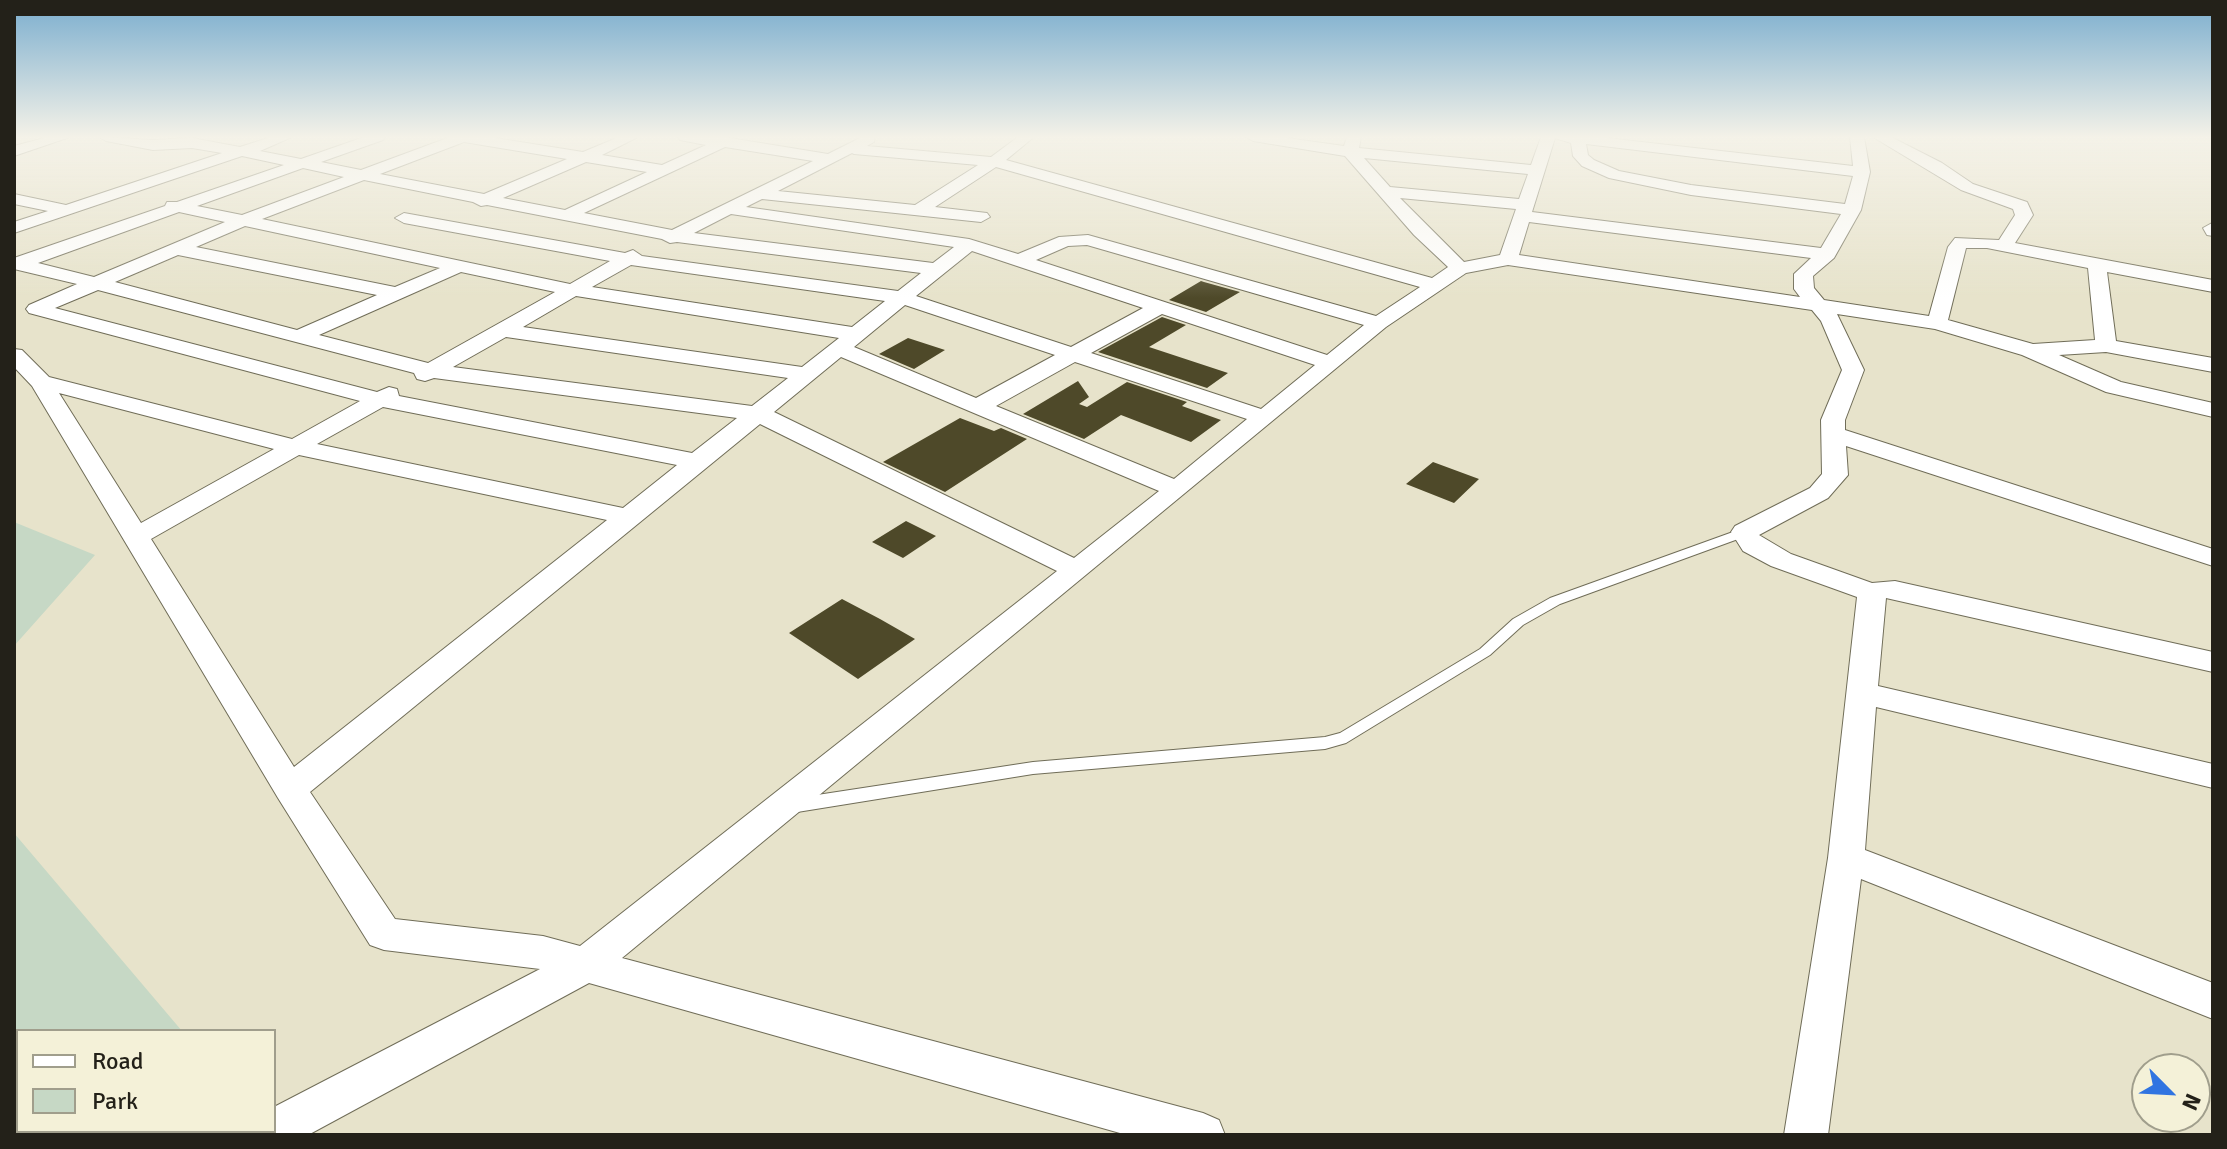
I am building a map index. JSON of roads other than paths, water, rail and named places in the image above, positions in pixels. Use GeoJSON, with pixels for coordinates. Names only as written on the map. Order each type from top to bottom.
{"type":"FeatureCollection","features":[{"type":"Feature","properties":{"kind":"street"},"geometry":{"type":"LineString","coordinates":[[14,228],[126,191]]}},
{"type":"Feature","properties":{"kind":"street"},"geometry":{"type":"LineString","coordinates":[[16,264],[218,191]]}},
{"type":"Feature","properties":{"kind":"street"},"geometry":{"type":"LineString","coordinates":[[324,191],[242,221],[36,309],[379,399],[698,462]]}},
{"type":"Feature","properties":{"kind":"street"},"geometry":{"type":"LineString","coordinates":[[433,191],[674,236],[935,269]]}},
{"type":"Feature","properties":{"kind":"street"},"geometry":{"type":"LineString","coordinates":[[173,206],[346,243],[430,223],[501,191]]}},
{"type":"Feature","properties":{"kind":"street"},"geometry":{"type":"LineString","coordinates":[[565,216],[620,191]]}},
{"type":"Feature","properties":{"kind":"street"},"geometry":{"type":"LineString","coordinates":[[135,537],[627,259],[767,191]]}},
{"type":"Feature","properties":{"kind":"street"},"geometry":{"type":"LineString","coordinates":[[919,210],[949,191]]}},
{"type":"Feature","properties":{"kind":"street"},"geometry":{"type":"LineString","coordinates":[[1097,191],[1435,285]]}},
{"type":"Feature","properties":{"kind":"street"},"geometry":{"type":"LineString","coordinates":[[1383,191],[1523,211],[1689,213],[1852,210]]}},
{"type":"Feature","properties":{"kind":"street"},"geometry":{"type":"LineString","coordinates":[[1383,191],[1460,268]]}},
{"type":"Feature","properties":{"kind":"street"},"geometry":{"type":"LineString","coordinates":[[1508,259],[1529,191]]}},
{"type":"Feature","properties":{"kind":"street"},"geometry":{"type":"LineString","coordinates":[[1648,191],[1689,213],[1827,254]]}},
{"type":"Feature","properties":{"kind":"street"},"geometry":{"type":"LineString","coordinates":[[1857,191],[1852,210],[1827,254],[1803,274],[1804,289],[1830,319],[1853,370],[1836,410],[1835,475],[1829,485],[1744,532],[1753,545],[1781,560],[1873,593]]}},
{"type":"Feature","properties":{"kind":"street"},"geometry":{"type":"LineString","coordinates":[[1977,191],[2021,206],[2024,215],[2004,246]]}},
{"type":"Feature","properties":{"kind":"street"},"geometry":{"type":"LineString","coordinates":[[762,193],[981,217]]}},
{"type":"Feature","properties":{"kind":"street"},"geometry":{"type":"LineString","coordinates":[[390,232],[456,196]]}},
{"type":"Feature","properties":{"kind":"street"},"geometry":{"type":"LineString","coordinates":[[14,199],[67,210]]}},
{"type":"Feature","properties":{"kind":"street"},"geometry":{"type":"LineString","coordinates":[[727,208],[969,244],[1330,363]]}},
{"type":"Feature","properties":{"kind":"street"},"geometry":{"type":"LineString","coordinates":[[430,223],[627,259],[902,298],[1263,417]]}},
{"type":"Feature","properties":{"kind":"street"},"geometry":{"type":"LineString","coordinates":[[390,232],[459,266],[846,341],[978,406],[1177,489]]}},
{"type":"Feature","properties":{"kind":"street"},"geometry":{"type":"LineString","coordinates":[[1019,260],[1065,241],[1088,240],[1379,323]]}},
{"type":"Feature","properties":{"kind":"street"},"geometry":{"type":"LineString","coordinates":[[1937,323],[1957,247],[1961,242],[2004,246],[2213,286]]}},
{"type":"Feature","properties":{"kind":"street"},"geometry":{"type":"LineString","coordinates":[[290,789],[969,244]]}},
{"type":"Feature","properties":{"kind":"street"},"geometry":{"type":"LineString","coordinates":[[177,249],[397,293]]}},
{"type":"Feature","properties":{"kind":"street"},"geometry":{"type":"LineString","coordinates":[[276,1128],[585,965],[1379,323],[1460,268],[1508,259],[1937,323],[2030,350],[2114,387],[2213,410]]}},
{"type":"Feature","properties":{"kind":"street"},"geometry":{"type":"LineString","coordinates":[[16,264],[431,371],[759,414],[1075,569]]}},
{"type":"Feature","properties":{"kind":"street"},"geometry":{"type":"LineString","coordinates":[[2097,264],[2106,346]]}},
{"type":"Feature","properties":{"kind":"street"},"geometry":{"type":"LineString","coordinates":[[300,336],[459,266]]}},
{"type":"Feature","properties":{"kind":"street"},"geometry":{"type":"LineString","coordinates":[[978,406],[1160,307]]}},
{"type":"Feature","properties":{"kind":"street"},"geometry":{"type":"LineString","coordinates":[[502,330],[804,374]]}},
{"type":"Feature","properties":{"kind":"street"},"geometry":{"type":"LineString","coordinates":[[2030,350],[2106,346],[2213,365]]}},
{"type":"Feature","properties":{"kind":"street"},"geometry":{"type":"LineString","coordinates":[[14,355],[41,382],[290,789],[384,934],[543,953],[1203,1135]]}},
{"type":"Feature","properties":{"kind":"street"},"geometry":{"type":"LineString","coordinates":[[41,382],[296,447],[629,517]]}},
{"type":"Feature","properties":{"kind":"street"},"geometry":{"type":"LineString","coordinates":[[1834,434],[2213,558]]}},
{"type":"Feature","properties":{"kind":"street"},"geometry":{"type":"LineString","coordinates":[[1806,1135],[1846,858],[1873,593],[1882,589],[1895,590],[2213,662]]}},
{"type":"Feature","properties":{"kind":"street"},"geometry":{"type":"LineString","coordinates":[[1861,693],[2213,776]]}},
{"type":"Feature","properties":{"kind":"street"},"geometry":{"type":"LineString","coordinates":[[1846,858],[2213,1001]]}},
{"type":"Feature","properties":{"kind":"lane"},"geometry":{"type":"LineString","coordinates":[[780,808],[1033,768],[1325,743],[1346,737],[1485,652],[1518,622],[1555,601],[1744,532]]}}]}
